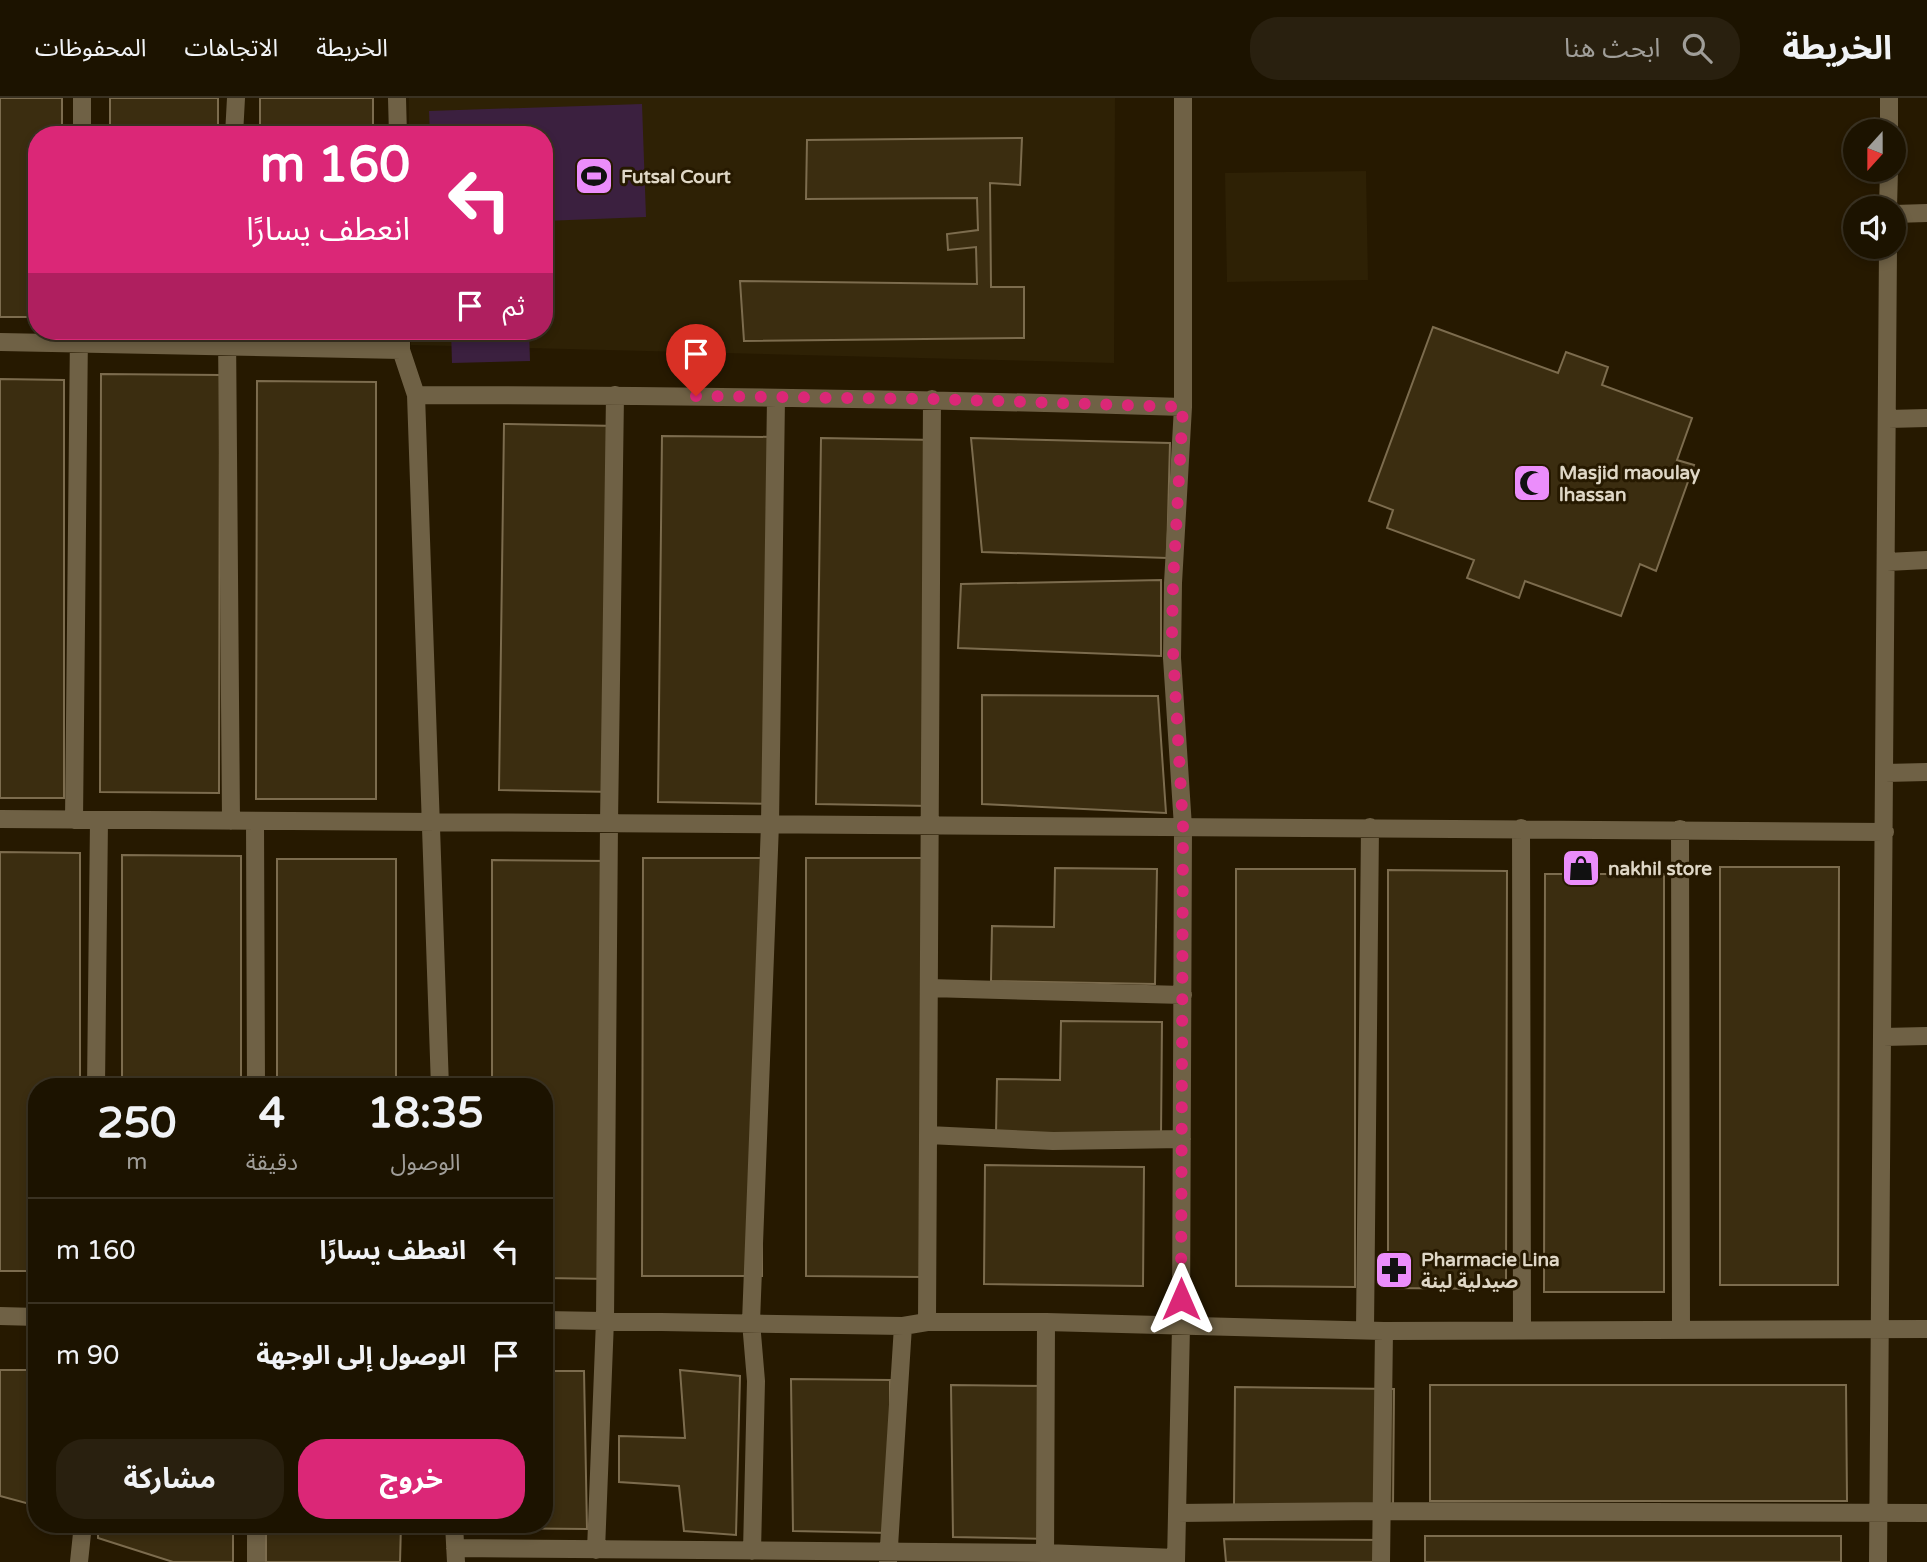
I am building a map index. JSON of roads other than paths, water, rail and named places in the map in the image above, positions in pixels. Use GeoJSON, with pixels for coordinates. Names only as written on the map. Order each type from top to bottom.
{"type":"FeatureCollection","features":[{"type":"Feature","properties":{"kind":"street"},"geometry":{"type":"LineString","coordinates":[[82,98],[82,126]]}},
{"type":"Feature","properties":{"kind":"street"},"geometry":{"type":"LineString","coordinates":[[234,126],[236,98]]}},
{"type":"Feature","properties":{"kind":"street"},"geometry":{"type":"LineString","coordinates":[[397,98],[398,126]]}},
{"type":"Feature","properties":{"kind":"street"},"geometry":{"type":"LineString","coordinates":[[455,1533],[456,1555],[596,1550],[714,1557],[752,1551],[888,1558],[1176,1560],[1181,1326],[1183,827],[1172,633],[1183,407],[1182,98]]}},
{"type":"Feature","properties":{"kind":"street"},"geometry":{"type":"LineString","coordinates":[[1889,98],[1889,119]]}},
{"type":"Feature","properties":{"kind":"street"},"geometry":{"type":"LineString","coordinates":[[1906,214],[1927,213]]}},
{"type":"Feature","properties":{"kind":"street"},"geometry":{"type":"LineString","coordinates":[[1878,1562],[1888,259]]}},
{"type":"Feature","properties":{"kind":"street"},"geometry":{"type":"LineString","coordinates":[[0,342],[31,340]]}},
{"type":"Feature","properties":{"kind":"street"},"geometry":{"type":"LineString","coordinates":[[74,820],[78,340]]}},
{"type":"Feature","properties":{"kind":"street"},"geometry":{"type":"LineString","coordinates":[[227,340],[232,821]]}},
{"type":"Feature","properties":{"kind":"street"},"geometry":{"type":"LineString","coordinates":[[256,340],[401,350]]}},
{"type":"Feature","properties":{"kind":"street"},"geometry":{"type":"LineString","coordinates":[[401,340],[401,350],[416,395],[440,1078]]}},
{"type":"Feature","properties":{"kind":"street"},"geometry":{"type":"LineString","coordinates":[[416,395],[932,399],[1183,407]]}},
{"type":"Feature","properties":{"kind":"street"},"geometry":{"type":"LineString","coordinates":[[596,1550],[606,1320],[615,395]]}},
{"type":"Feature","properties":{"kind":"street"},"geometry":{"type":"LineString","coordinates":[[752,1551],[756,1381],[751,1322],[770,824],[776,398]]}},
{"type":"Feature","properties":{"kind":"street"},"geometry":{"type":"LineString","coordinates":[[927,1322],[932,399]]}},
{"type":"Feature","properties":{"kind":"street"},"geometry":{"type":"LineString","coordinates":[[1888,419],[1927,418]]}},
{"type":"Feature","properties":{"kind":"street"},"geometry":{"type":"LineString","coordinates":[[1887,562],[1927,560]]}},
{"type":"Feature","properties":{"kind":"street"},"geometry":{"type":"LineString","coordinates":[[1885,773],[1927,772]]}},
{"type":"Feature","properties":{"kind":"street"},"geometry":{"type":"LineString","coordinates":[[0,819],[1885,832]]}},
{"type":"Feature","properties":{"kind":"street"},"geometry":{"type":"LineString","coordinates":[[96,1078],[99,820]]}},
{"type":"Feature","properties":{"kind":"street"},"geometry":{"type":"LineString","coordinates":[[255,821],[256,1078]]}},
{"type":"Feature","properties":{"kind":"street"},"geometry":{"type":"LineString","coordinates":[[1365,1330],[1370,827]]}},
{"type":"Feature","properties":{"kind":"street"},"geometry":{"type":"LineString","coordinates":[[1521,828],[1522,1330]]}},
{"type":"Feature","properties":{"kind":"street"},"geometry":{"type":"LineString","coordinates":[[1680,829],[1681,1330]]}},
{"type":"Feature","properties":{"kind":"street"},"geometry":{"type":"LineString","coordinates":[[929,988],[1183,995]]}},
{"type":"Feature","properties":{"kind":"street"},"geometry":{"type":"LineString","coordinates":[[1883,1037],[1927,1036]]}},
{"type":"Feature","properties":{"kind":"street"},"geometry":{"type":"LineString","coordinates":[[928,1135],[1053,1141],[1182,1139]]}},
{"type":"Feature","properties":{"kind":"street"},"geometry":{"type":"LineString","coordinates":[[0,1316],[28,1317]]}},
{"type":"Feature","properties":{"kind":"street"},"geometry":{"type":"LineString","coordinates":[[553,1320],[904,1326],[927,1322],[1046,1322],[1384,1331],[1927,1329]]}},
{"type":"Feature","properties":{"kind":"street"},"geometry":{"type":"LineString","coordinates":[[1045,1558],[1046,1322]]}},
{"type":"Feature","properties":{"kind":"street"},"geometry":{"type":"LineString","coordinates":[[888,1558],[904,1326]]}},
{"type":"Feature","properties":{"kind":"street"},"geometry":{"type":"LineString","coordinates":[[1381,1562],[1384,1331]]}},
{"type":"Feature","properties":{"kind":"street"},"geometry":{"type":"LineString","coordinates":[[1177,1513],[1927,1513]]}},
{"type":"Feature","properties":{"kind":"street"},"geometry":{"type":"LineString","coordinates":[[79,1562],[82,1533]]}},
{"type":"Feature","properties":{"kind":"street"},"geometry":{"type":"LineString","coordinates":[[256,1562],[257,1533]]}},
{"type":"Feature","properties":{"kind":"place","name":"Futsal Court"},"geometry":{"type":"Point","coordinates":[594,176]}},
{"type":"Feature","properties":{"kind":"place","name":"Masjid maoulay lhassan"},"geometry":{"type":"Point","coordinates":[1532,483]}},
{"type":"Feature","properties":{"kind":"place","name":"nakhil store"},"geometry":{"type":"Point","coordinates":[1581,868]}},
{"type":"Feature","properties":{"kind":"place","name":"Pharmacie Lina صيدلية لينة"},"geometry":{"type":"Point","coordinates":[1394,1270]}}]}
